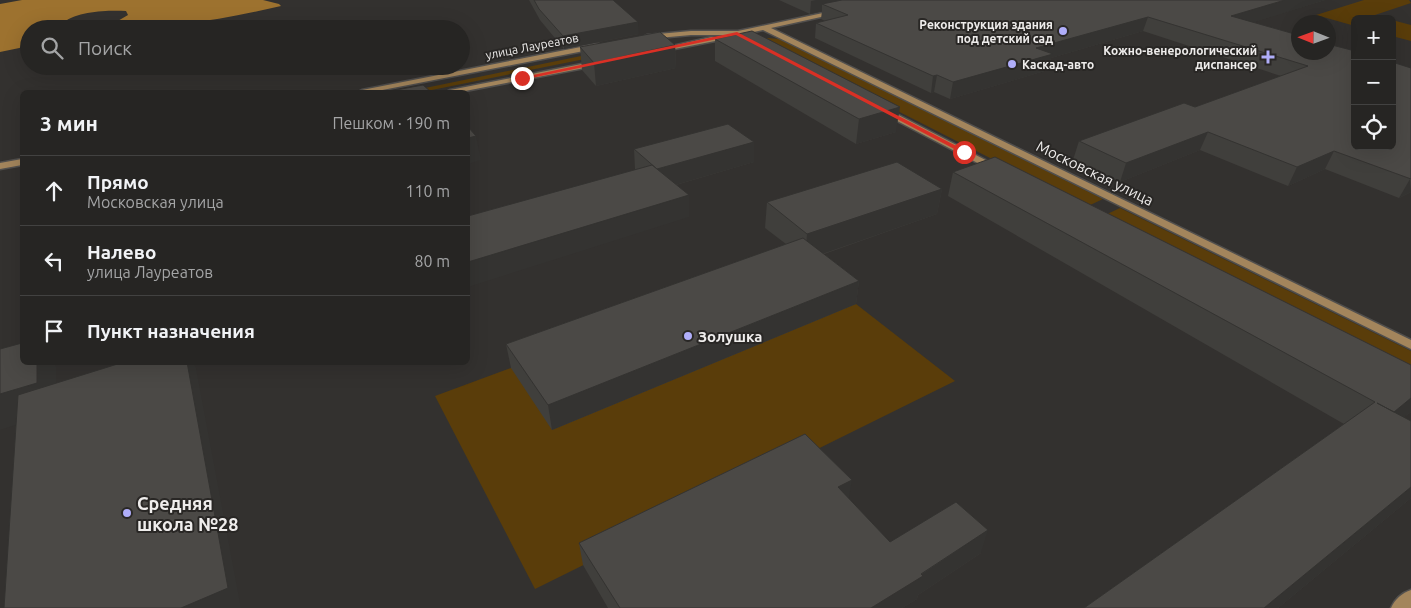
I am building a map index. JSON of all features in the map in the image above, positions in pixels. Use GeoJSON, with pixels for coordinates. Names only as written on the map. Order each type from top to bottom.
{"type":"FeatureCollection","features":[{"type":"Feature","properties":{"kind":"street"},"geometry":{"type":"LineString","coordinates":[[649,52],[848,10]]}},
{"type":"Feature","properties":{"kind":"street","name":"Московская улица"},"geometry":{"type":"LineString","coordinates":[[765,28],[1411,345]]}},
{"type":"Feature","properties":{"kind":"street"},"geometry":{"type":"LineString","coordinates":[[638,39],[691,33],[737,33],[763,47]]}},
{"type":"Feature","properties":{"kind":"street","name":"улица Лауреатов"},"geometry":{"type":"LineString","coordinates":[[470,71],[609,44]]}},
{"type":"Feature","properties":{"kind":"street","name":"улица Лауреатов"},"geometry":{"type":"LineString","coordinates":[[460,90],[610,60]]}},
{"type":"Feature","properties":{"kind":"street","name":"улица Лауреатов"},"geometry":{"type":"LineString","coordinates":[[372,90],[449,75]]}},
{"type":"Feature","properties":{"kind":"street"},"geometry":{"type":"LineString","coordinates":[[876,106],[1008,175]]}},
{"type":"Feature","properties":{"kind":"street"},"geometry":{"type":"LineString","coordinates":[[0,166],[20,162]]}},
{"type":"Feature","properties":{"kind":"street"},"geometry":{"type":"LineString","coordinates":[[1400,608],[1411,598]]}},
{"type":"Feature","properties":{"kind":"shaded area"},"geometry":{"type":"Polygon","coordinates":[[[22,0],[263,0],[281,6],[210,20],[119,20],[128,15],[126,11],[111,11],[94,12],[67,20],[20,20],[20,48],[0,52],[0,4],[22,0]]]}},
{"type":"Feature","properties":{"kind":"shaded area"},"geometry":{"type":"Polygon","coordinates":[[[1364,0],[1409,0],[1411,3],[1375,15],[1351,15],[1351,25],[1336,21],[1336,15],[1316,15],[1364,0]]]}},
{"type":"Feature","properties":{"kind":"shaded area"},"geometry":{"type":"Polygon","coordinates":[[[1396,21],[1411,25],[1411,41],[1396,37],[1396,21]]]}},
{"type":"Feature","properties":{"kind":"shaded area"},"geometry":{"type":"Polygon","coordinates":[[[664,39],[669,42],[432,90],[426,90],[425,88],[664,39]]]}},
{"type":"Feature","properties":{"kind":"shaded area"},"geometry":{"type":"Polygon","coordinates":[[[765,39],[780,39],[1103,199],[1086,207],[764,43],[765,39]]]}},
{"type":"Feature","properties":{"kind":"shaded area"},"geometry":{"type":"Polygon","coordinates":[[[1120,208],[1411,351],[1411,373],[1103,216],[1120,208]]]}},
{"type":"Feature","properties":{"kind":"shaded area"},"geometry":{"type":"Polygon","coordinates":[[[856,304],[955,381],[535,589],[435,396],[511,368],[856,304]]]}},
{"type":"Feature","properties":{"kind":"building"},"geometry":{"type":"Polygon","coordinates":[[[534,0],[613,0],[638,22],[563,36],[539,9],[534,0]]]}},
{"type":"Feature","properties":{"kind":"building"},"geometry":{"type":"Polygon","coordinates":[[[842,0],[1285,0],[1231,16],[1291,33],[1291,60],[1336,60],[1336,46],[1351,50],[1351,150],[1396,150],[1396,63],[1411,68],[1411,179],[1334,151],[1297,167],[1208,132],[1126,163],[1079,141],[1184,103],[1195,107],[1308,66],[1148,17],[1036,48],[1053,54],[953,82],[937,75],[933,76],[816,23],[848,15],[822,4],[842,0]]]}},
{"type":"Feature","properties":{"kind":"building"},"geometry":{"type":"Polygon","coordinates":[[[752,31],[900,107],[859,119],[715,39],[752,31]]]}},
{"type":"Feature","properties":{"kind":"building"},"geometry":{"type":"Polygon","coordinates":[[[660,32],[675,45],[594,63],[580,47],[660,32]]]}},
{"type":"Feature","properties":{"kind":"building"},"geometry":{"type":"Polygon","coordinates":[[[423,85],[429,90],[396,90],[423,85]]]}},
{"type":"Feature","properties":{"kind":"building"},"geometry":{"type":"Polygon","coordinates":[[[728,124],[754,142],[657,169],[634,149],[728,124]]]}},
{"type":"Feature","properties":{"kind":"building"},"geometry":{"type":"Polygon","coordinates":[[[470,129],[476,136],[470,138],[470,129]]]}},
{"type":"Feature","properties":{"kind":"building"},"geometry":{"type":"Polygon","coordinates":[[[995,157],[1411,365],[1411,398],[1394,412],[1411,421],[1411,487],[1264,608],[1084,608],[1375,402],[953,172],[995,157]]]}},
{"type":"Feature","properties":{"kind":"building"},"geometry":{"type":"Polygon","coordinates":[[[897,162],[942,189],[807,234],[767,202],[897,162]]]}},
{"type":"Feature","properties":{"kind":"building"},"geometry":{"type":"Polygon","coordinates":[[[652,165],[689,195],[470,261],[470,215],[652,165]]]}},
{"type":"Feature","properties":{"kind":"building","name":"Золушка"},"geometry":{"type":"Polygon","coordinates":[[[803,238],[859,281],[548,405],[506,344],[803,238]]]}},
{"type":"Feature","properties":{"kind":"building"},"geometry":{"type":"Polygon","coordinates":[[[20,344],[20,365],[37,365],[37,383],[0,394],[0,349],[20,344]]]}},
{"type":"Feature","properties":{"kind":"building","name":"Средняя школа №28"},"geometry":{"type":"Polygon","coordinates":[[[114,365],[188,365],[228,588],[181,608],[4,608],[18,395],[114,365]]]}},
{"type":"Feature","properties":{"kind":"building"},"geometry":{"type":"Polygon","coordinates":[[[805,434],[852,480],[838,487],[890,542],[956,502],[988,530],[921,574],[923,576],[871,608],[620,608],[579,543],[805,434]]]}},
{"type":"Feature","properties":{"kind":"place","name":"Реконструкция здания под детский сад"},"geometry":{"type":"Point","coordinates":[1063,31]}},
{"type":"Feature","properties":{"kind":"place","name":"Кожно-венерологический диспансер"},"geometry":{"type":"Point","coordinates":[1268,57]}},
{"type":"Feature","properties":{"kind":"place","name":"Каскад-авто"},"geometry":{"type":"Point","coordinates":[1012,64]}},
{"type":"Feature","properties":{"kind":"place","name":"Золушка"},"geometry":{"type":"Point","coordinates":[688,336]}},
{"type":"Feature","properties":{"kind":"place","name":"Средняя школа №28"},"geometry":{"type":"Point","coordinates":[127,513]}},
{"type":"Feature","properties":{"kind":"route"},"geometry":{"type":"LineString","coordinates":[[522,78],[737,33],[964,152]]}}]}
